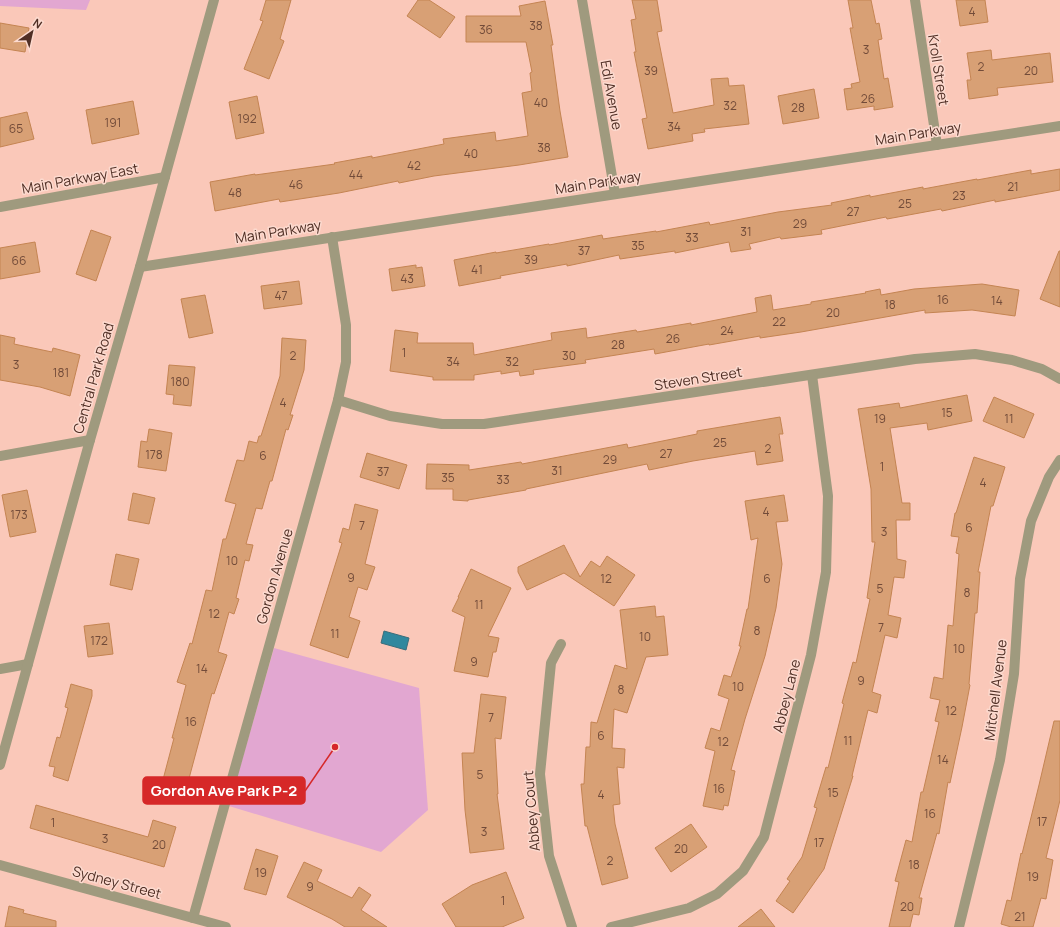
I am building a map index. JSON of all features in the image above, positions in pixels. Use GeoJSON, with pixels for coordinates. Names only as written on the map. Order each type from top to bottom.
{"type":"FeatureCollection","features":[{"type":"Feature","properties":{"kind":"street","name":"Central Park Road"},"geometry":{"type":"LineString","coordinates":[[0,765],[214,0]]}},
{"type":"Feature","properties":{"kind":"street","name":"Edi Avenue"},"geometry":{"type":"LineString","coordinates":[[582,0],[615,194]]}},
{"type":"Feature","properties":{"kind":"street","name":"Kroll Street"},"geometry":{"type":"LineString","coordinates":[[915,0],[937,145]]}},
{"type":"Feature","properties":{"kind":"street","name":"Main Parkway"},"geometry":{"type":"LineString","coordinates":[[140,266],[1060,126]]}},
{"type":"Feature","properties":{"kind":"street","name":"Main Parkway East"},"geometry":{"type":"LineString","coordinates":[[0,207],[165,177]]}},
{"type":"Feature","properties":{"kind":"street","name":"Gordon Avenue"},"geometry":{"type":"LineString","coordinates":[[193,918],[338,400],[346,362],[346,325],[332,237]]}},
{"type":"Feature","properties":{"kind":"street","name":"Steven Street"},"geometry":{"type":"LineString","coordinates":[[338,400],[390,416],[442,424],[484,424],[915,359],[975,354],[1012,360],[1042,369],[1060,379]]}},
{"type":"Feature","properties":{"kind":"street","name":"Abbey Lane"},"geometry":{"type":"LineString","coordinates":[[611,927],[689,908],[717,894],[743,871],[764,837],[811,655],[826,572],[828,496],[812,375]]}},
{"type":"Feature","properties":{"kind":"street"},"geometry":{"type":"LineString","coordinates":[[0,456],[90,440]]}},
{"type":"Feature","properties":{"kind":"street","name":"Mitchell Avenue"},"geometry":{"type":"LineString","coordinates":[[959,927],[1000,760],[1014,674],[1020,579],[1031,521],[1049,477],[1060,460]]}},
{"type":"Feature","properties":{"kind":"street","name":"Abbey Court"},"geometry":{"type":"LineString","coordinates":[[561,644],[551,664],[540,774],[549,856],[572,927]]}},
{"type":"Feature","properties":{"kind":"street"},"geometry":{"type":"LineString","coordinates":[[0,669],[28,664]]}},
{"type":"Feature","properties":{"kind":"street","name":"Sydney Street"},"geometry":{"type":"LineString","coordinates":[[0,865],[226,927]]}},
{"type":"Feature","properties":{"kind":"shaded area"},"geometry":{"type":"Polygon","coordinates":[[[0,0],[90,0],[86,10],[0,6],[0,0]]]}},
{"type":"Feature","properties":{"kind":"shaded area"},"geometry":{"type":"Polygon","coordinates":[[[274,648],[419,688],[428,810],[381,852],[229,806],[274,648]]]}},
{"type":"Feature","properties":{"kind":"water"},"geometry":{"type":"Polygon","coordinates":[[[384,631],[409,638],[406,650],[381,643],[384,631]]]}},
{"type":"Feature","properties":{"kind":"building"},"geometry":{"type":"Polygon","coordinates":[[[266,0],[291,0],[280,39],[284,41],[269,79],[244,69],[263,21],[260,20],[266,0]]]}},
{"type":"Feature","properties":{"kind":"building"},"geometry":{"type":"Polygon","coordinates":[[[418,0],[429,0],[455,17],[440,38],[407,16],[418,0]]]}},
{"type":"Feature","properties":{"kind":"building"},"geometry":{"type":"Polygon","coordinates":[[[632,0],[657,0],[662,31],[657,32],[673,113],[714,105],[711,79],[728,78],[729,86],[744,85],[749,124],[704,129],[705,132],[692,134],[693,141],[648,149],[642,119],[647,118],[634,52],[636,52],[631,20],[636,19],[632,0]]]}},
{"type":"Feature","properties":{"kind":"building"},"geometry":{"type":"Polygon","coordinates":[[[848,0],[871,0],[876,24],[879,23],[882,39],[878,40],[884,79],[888,78],[893,107],[874,110],[874,106],[847,110],[844,89],[852,88],[851,84],[860,82],[850,28],[853,28],[848,0]]]}},
{"type":"Feature","properties":{"kind":"building"},"geometry":{"type":"Polygon","coordinates":[[[956,0],[985,0],[988,22],[960,26],[956,0]]]}},
{"type":"Feature","properties":{"kind":"building"},"geometry":{"type":"Polygon","coordinates":[[[545,1],[553,45],[551,45],[568,157],[434,176],[399,183],[398,181],[339,193],[280,202],[279,199],[215,211],[210,182],[255,174],[335,164],[334,163],[372,156],[372,158],[444,144],[443,139],[495,132],[496,141],[528,136],[522,93],[532,91],[530,73],[532,72],[526,42],[466,42],[466,16],[521,16],[519,6],[545,1]]]}},
{"type":"Feature","properties":{"kind":"building"},"geometry":{"type":"Polygon","coordinates":[[[0,23],[29,28],[25,52],[0,48],[0,23]]]}},
{"type":"Feature","properties":{"kind":"building"},"geometry":{"type":"Polygon","coordinates":[[[991,50],[992,60],[1050,53],[1053,82],[997,88],[998,95],[969,99],[967,80],[971,80],[967,53],[991,50]]]}},
{"type":"Feature","properties":{"kind":"building"},"geometry":{"type":"Polygon","coordinates":[[[814,89],[819,118],[783,124],[778,96],[814,89]]]}},
{"type":"Feature","properties":{"kind":"building"},"geometry":{"type":"Polygon","coordinates":[[[257,96],[264,133],[236,139],[229,102],[257,96]]]}},
{"type":"Feature","properties":{"kind":"building"},"geometry":{"type":"Polygon","coordinates":[[[133,101],[139,134],[92,144],[86,110],[133,101]]]}},
{"type":"Feature","properties":{"kind":"building"},"geometry":{"type":"Polygon","coordinates":[[[27,112],[34,139],[0,147],[0,118],[27,112]]]}},
{"type":"Feature","properties":{"kind":"building"},"geometry":{"type":"Polygon","coordinates":[[[1060,169],[1060,190],[995,202],[995,200],[942,211],[941,209],[887,219],[886,217],[821,230],[822,234],[781,239],[780,237],[749,244],[751,249],[731,252],[729,242],[675,253],[675,251],[620,259],[619,255],[567,266],[567,264],[500,276],[501,278],[459,286],[454,260],[602,235],[603,239],[656,232],[709,222],[710,225],[778,212],[832,205],[831,203],[870,195],[870,197],[923,187],[923,189],[1031,170],[1031,174],[1060,169]]]}},
{"type":"Feature","properties":{"kind":"building"},"geometry":{"type":"Polygon","coordinates":[[[91,230],[111,237],[96,281],[76,274],[91,230]]]}},
{"type":"Feature","properties":{"kind":"building"},"geometry":{"type":"Polygon","coordinates":[[[35,242],[40,272],[0,279],[0,248],[35,242]]]}},
{"type":"Feature","properties":{"kind":"building"},"geometry":{"type":"Polygon","coordinates":[[[1060,251],[1060,307],[1040,299],[1060,251]]]}},
{"type":"Feature","properties":{"kind":"building"},"geometry":{"type":"Polygon","coordinates":[[[416,265],[416,268],[422,267],[425,286],[392,291],[389,269],[416,265]]]}},
{"type":"Feature","properties":{"kind":"building"},"geometry":{"type":"Polygon","coordinates":[[[299,281],[302,304],[264,309],[261,286],[299,281]]]}},
{"type":"Feature","properties":{"kind":"building"},"geometry":{"type":"Polygon","coordinates":[[[982,284],[1019,290],[1015,316],[972,310],[925,313],[925,310],[801,332],[760,338],[760,336],[655,354],[654,349],[585,360],[586,363],[533,370],[534,374],[520,376],[519,371],[501,374],[501,371],[474,375],[474,380],[433,380],[433,377],[390,371],[395,330],[418,333],[417,343],[473,343],[474,355],[552,340],[551,333],[586,328],[587,338],[691,323],[691,325],[757,312],[755,298],[771,295],[773,310],[811,304],[811,302],[866,293],[865,292],[880,289],[881,295],[914,289],[982,284]]]}},
{"type":"Feature","properties":{"kind":"building"},"geometry":{"type":"Polygon","coordinates":[[[205,295],[213,333],[189,338],[181,299],[205,295]]]}},
{"type":"Feature","properties":{"kind":"building"},"geometry":{"type":"Polygon","coordinates":[[[0,335],[15,338],[14,344],[52,352],[53,348],[80,355],[70,396],[40,387],[0,380],[0,335]]]}},
{"type":"Feature","properties":{"kind":"building"},"geometry":{"type":"Polygon","coordinates":[[[282,338],[306,340],[304,370],[290,415],[293,415],[288,430],[286,429],[272,481],[270,481],[262,509],[256,508],[246,544],[253,545],[249,561],[245,560],[236,598],[239,599],[234,614],[229,612],[218,652],[227,655],[214,694],[212,693],[184,797],[160,791],[186,685],[177,682],[190,643],[192,644],[206,590],[212,591],[223,539],[226,539],[236,504],[225,501],[237,460],[244,461],[249,441],[257,443],[259,436],[261,436],[280,376],[282,338]]]}},
{"type":"Feature","properties":{"kind":"building"},"geometry":{"type":"Polygon","coordinates":[[[169,365],[195,367],[191,406],[173,404],[174,395],[166,394],[169,365]]]}},
{"type":"Feature","properties":{"kind":"building"},"geometry":{"type":"Polygon","coordinates":[[[967,395],[972,421],[928,430],[927,423],[890,428],[902,503],[910,503],[910,520],[896,520],[897,559],[906,561],[904,578],[894,577],[888,615],[901,618],[897,638],[885,635],[872,692],[881,695],[877,713],[868,710],[853,776],[824,869],[793,913],[776,901],[790,881],[787,879],[802,857],[817,808],[814,807],[826,767],[828,768],[844,704],[842,703],[853,662],[856,663],[870,599],[867,598],[875,542],[872,542],[871,489],[858,409],[899,403],[900,408],[967,395]]]}},
{"type":"Feature","properties":{"kind":"building"},"geometry":{"type":"Polygon","coordinates":[[[994,397],[1034,414],[1024,438],[983,421],[994,397]]]}},
{"type":"Feature","properties":{"kind":"building"},"geometry":{"type":"Polygon","coordinates":[[[780,417],[783,434],[779,434],[783,461],[757,465],[755,451],[649,470],[647,464],[468,501],[453,500],[453,489],[426,489],[427,464],[469,465],[469,470],[521,462],[522,464],[627,444],[628,448],[697,434],[697,431],[780,417]]]}},
{"type":"Feature","properties":{"kind":"building"},"geometry":{"type":"Polygon","coordinates":[[[149,429],[172,433],[166,471],[138,467],[141,441],[147,442],[149,429]]]}},
{"type":"Feature","properties":{"kind":"building"},"geometry":{"type":"Polygon","coordinates":[[[367,453],[407,465],[399,489],[360,477],[367,453]]]}},
{"type":"Feature","properties":{"kind":"building"},"geometry":{"type":"Polygon","coordinates":[[[974,457],[1005,467],[993,506],[991,506],[978,572],[980,572],[977,613],[975,613],[970,685],[950,783],[948,782],[939,834],[937,833],[919,898],[922,898],[919,915],[913,914],[910,927],[889,927],[899,882],[895,881],[906,840],[912,842],[921,792],[923,792],[939,722],[935,721],[940,700],[930,698],[934,677],[943,679],[948,625],[953,626],[959,554],[956,553],[959,537],[951,536],[955,513],[974,457]]]}},
{"type":"Feature","properties":{"kind":"building"},"geometry":{"type":"Polygon","coordinates":[[[27,490],[36,532],[10,537],[2,495],[27,490]]]}},
{"type":"Feature","properties":{"kind":"building"},"geometry":{"type":"Polygon","coordinates":[[[133,493],[155,498],[149,524],[128,520],[133,493]]]}},
{"type":"Feature","properties":{"kind":"building"},"geometry":{"type":"Polygon","coordinates":[[[784,495],[788,521],[776,522],[782,564],[776,608],[765,656],[731,770],[735,771],[728,806],[724,805],[723,810],[703,806],[715,751],[705,748],[711,728],[720,731],[729,699],[718,695],[724,675],[731,677],[741,646],[739,646],[748,609],[758,538],[751,540],[745,501],[784,495]]]}},
{"type":"Feature","properties":{"kind":"building"},"geometry":{"type":"Polygon","coordinates":[[[355,504],[378,510],[365,564],[375,567],[367,590],[358,587],[349,617],[360,621],[348,658],[310,645],[342,543],[339,542],[343,528],[349,530],[355,504]]]}},
{"type":"Feature","properties":{"kind":"building"},"geometry":{"type":"Polygon","coordinates":[[[564,545],[580,577],[591,561],[600,567],[607,556],[635,575],[614,606],[564,573],[527,590],[518,572],[518,567],[564,545]]]}},
{"type":"Feature","properties":{"kind":"building"},"geometry":{"type":"Polygon","coordinates":[[[116,554],[139,559],[132,590],[110,585],[116,554]]]}},
{"type":"Feature","properties":{"kind":"building"},"geometry":{"type":"Polygon","coordinates":[[[471,569],[511,588],[488,636],[499,638],[496,652],[493,652],[488,677],[454,671],[465,617],[452,611],[471,569]]]}},
{"type":"Feature","properties":{"kind":"building"},"geometry":{"type":"Polygon","coordinates":[[[655,606],[656,617],[664,616],[668,655],[646,657],[627,713],[614,709],[612,748],[625,749],[624,768],[617,767],[620,804],[613,805],[615,824],[628,878],[602,885],[587,826],[585,826],[581,784],[584,784],[586,747],[590,747],[591,722],[597,723],[615,665],[627,669],[620,610],[655,606]]]}},
{"type":"Feature","properties":{"kind":"building"},"geometry":{"type":"Polygon","coordinates":[[[109,623],[113,654],[88,657],[84,626],[109,623]]]}},
{"type":"Feature","properties":{"kind":"building"},"geometry":{"type":"Polygon","coordinates":[[[71,684],[92,690],[92,696],[68,781],[53,776],[55,767],[49,766],[57,737],[60,738],[68,708],[65,707],[71,684]]]}},
{"type":"Feature","properties":{"kind":"building"},"geometry":{"type":"Polygon","coordinates":[[[481,694],[506,697],[501,739],[495,738],[497,794],[504,849],[470,853],[465,810],[462,753],[474,753],[481,694]]]}},
{"type":"Feature","properties":{"kind":"building"},"geometry":{"type":"Polygon","coordinates":[[[1054,721],[1060,721],[1060,800],[1046,858],[1053,860],[1046,899],[1041,898],[1033,927],[1011,927],[1001,924],[1007,900],[1011,901],[1021,853],[1022,854],[1054,721]]]}},
{"type":"Feature","properties":{"kind":"building"},"geometry":{"type":"Polygon","coordinates":[[[36,805],[148,837],[153,820],[176,827],[164,867],[30,828],[36,805]]]}},
{"type":"Feature","properties":{"kind":"building"},"geometry":{"type":"Polygon","coordinates":[[[691,824],[707,847],[671,872],[655,848],[691,824]]]}},
{"type":"Feature","properties":{"kind":"building"},"geometry":{"type":"Polygon","coordinates":[[[256,849],[278,856],[266,895],[244,889],[256,849]]]}},
{"type":"Feature","properties":{"kind":"building"},"geometry":{"type":"Polygon","coordinates":[[[304,862],[322,870],[317,881],[352,898],[359,887],[371,895],[361,910],[387,927],[345,927],[287,897],[304,862]]]}},
{"type":"Feature","properties":{"kind":"building"},"geometry":{"type":"Polygon","coordinates":[[[506,872],[524,918],[502,927],[456,927],[442,904],[472,885],[506,872]]]}},
{"type":"Feature","properties":{"kind":"building"},"geometry":{"type":"Polygon","coordinates":[[[9,906],[24,910],[23,913],[56,921],[56,927],[5,927],[9,906]]]}},
{"type":"Feature","properties":{"kind":"building"},"geometry":{"type":"Polygon","coordinates":[[[761,909],[775,927],[738,927],[761,909]]]}},
{"type":"Feature","properties":{"kind":"place","name":"Gordon Ave Park P-2"},"geometry":{"type":"Point","coordinates":[335,747]}}]}
